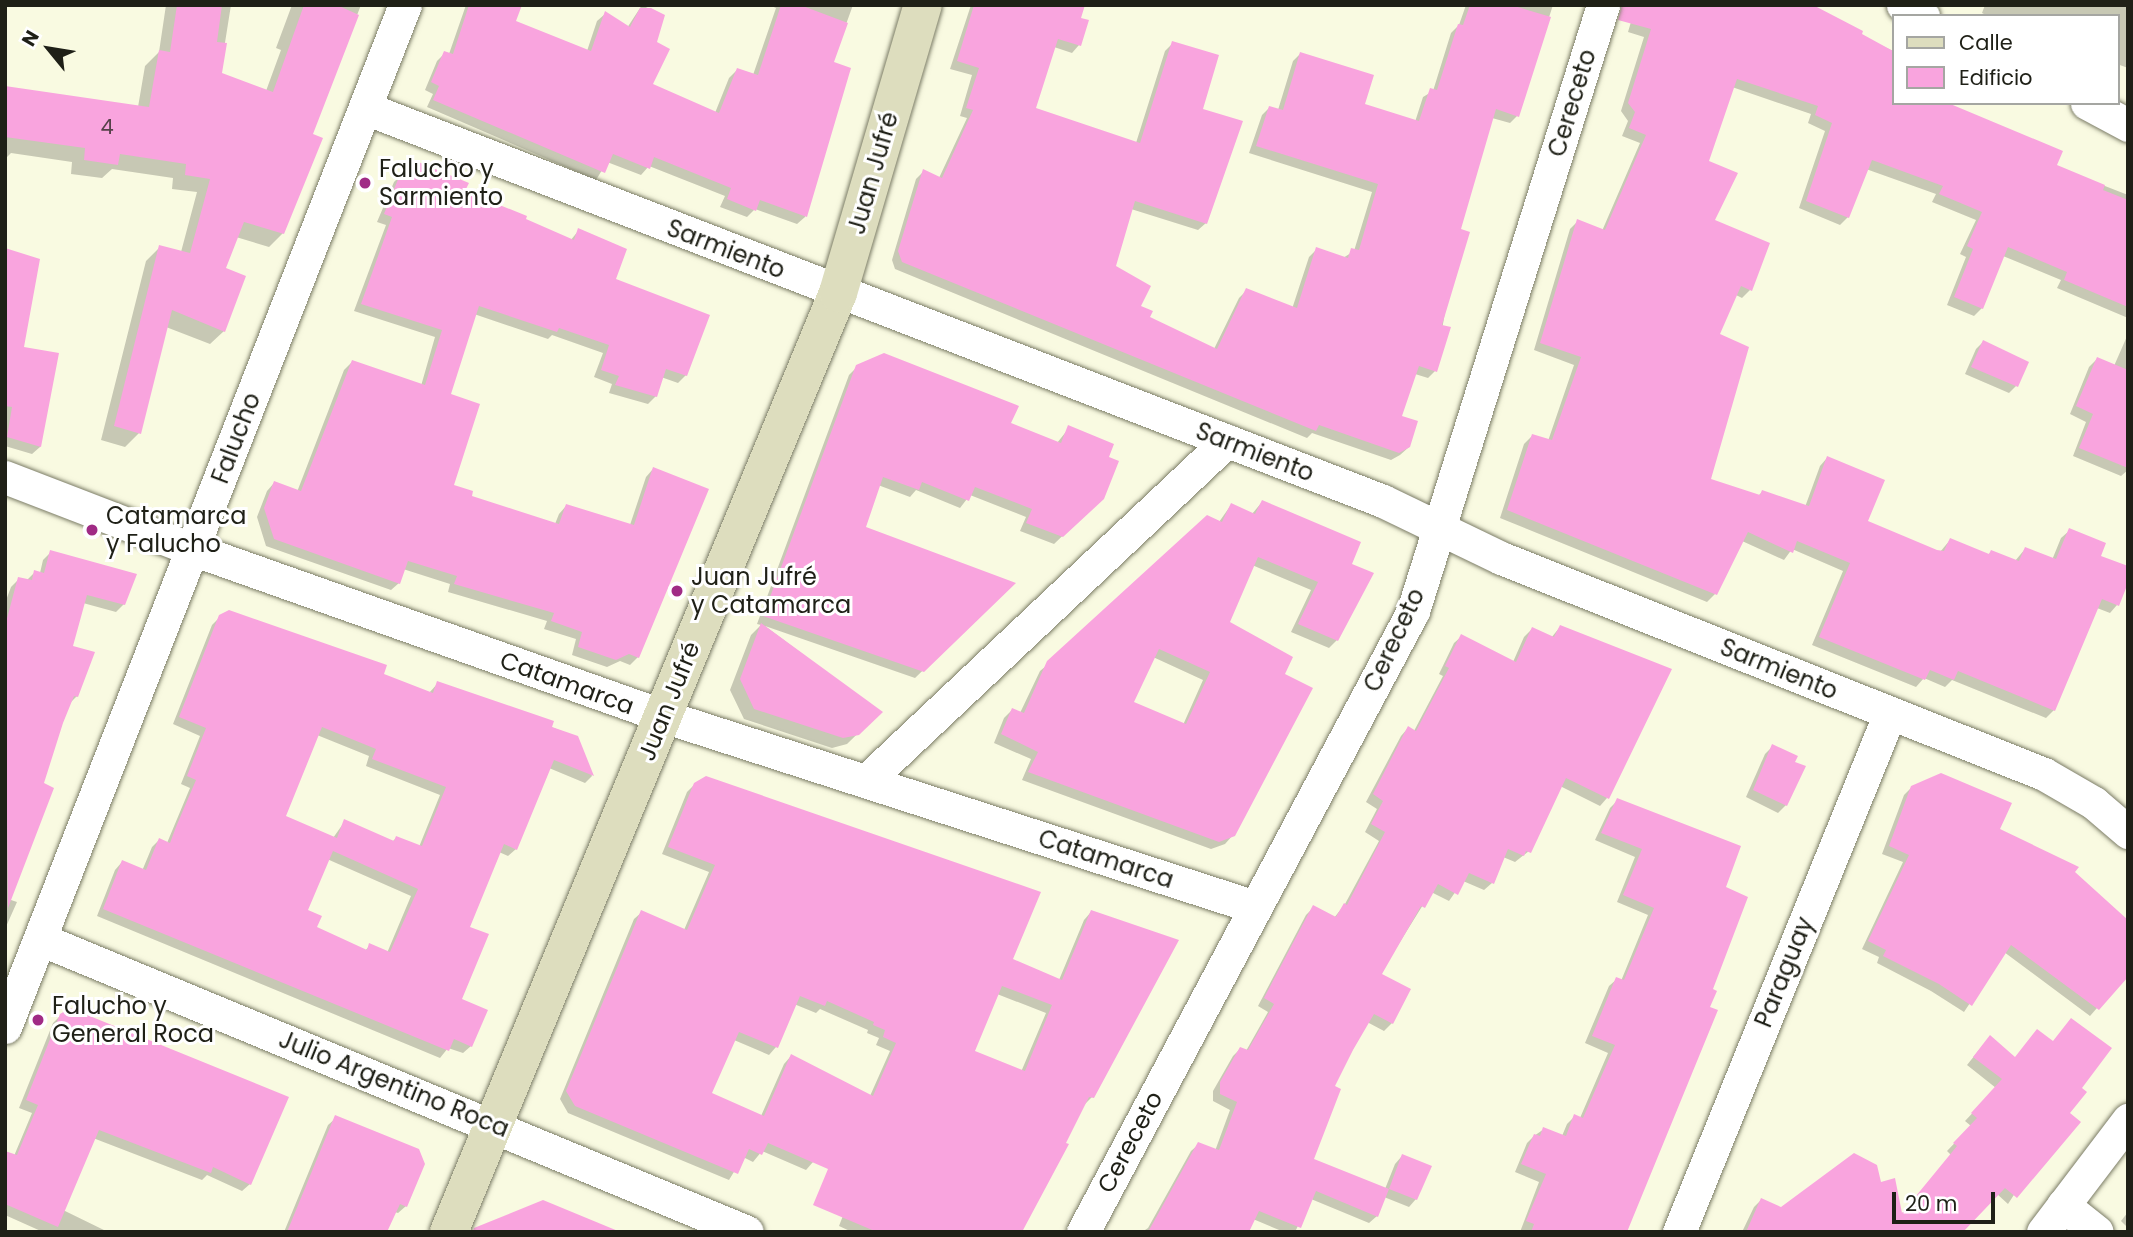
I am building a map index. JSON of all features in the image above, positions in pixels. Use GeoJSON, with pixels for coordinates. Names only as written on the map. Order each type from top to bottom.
{"type":"FeatureCollection","features":[{"type":"Feature","properties":{"kind":"street","name":"Falucho"},"geometry":{"type":"LineString","coordinates":[[5,1027],[405,5]]}},
{"type":"Feature","properties":{"kind":"street","name":"Juan Jufré"},"geometry":{"type":"LineString","coordinates":[[449,1232],[838,293],[923,5]]}},
{"type":"Feature","properties":{"kind":"street","name":"Cereceto"},"geometry":{"type":"LineString","coordinates":[[1083,1232],[1413,611],[1603,5]]}},
{"type":"Feature","properties":{"kind":"street"},"geometry":{"type":"LineString","coordinates":[[1903,5],[1919,14]]}},
{"type":"Feature","properties":{"kind":"street"},"geometry":{"type":"LineString","coordinates":[[2091,105],[2128,125]]}},
{"type":"Feature","properties":{"kind":"street","name":"Sarmiento"},"geometry":{"type":"LineString","coordinates":[[365,108],[838,293],[1383,501],[1501,558],[2044,774],[2094,803],[2128,832]]}},
{"type":"Feature","properties":{"kind":"street"},"geometry":{"type":"LineString","coordinates":[[866,781],[1227,441]]}},
{"type":"Feature","properties":{"kind":"street","name":"Catamarca"},"geometry":{"type":"LineString","coordinates":[[5,477],[192,549],[663,716],[1255,907]]}},
{"type":"Feature","properties":{"kind":"street","name":"Paraguay"},"geometry":{"type":"LineString","coordinates":[[1679,1232],[1890,713]]}},
{"type":"Feature","properties":{"kind":"street","name":"Julio Argentino Roca"},"geometry":{"type":"LineString","coordinates":[[40,939],[747,1232]]}},
{"type":"Feature","properties":{"kind":"street"},"geometry":{"type":"LineString","coordinates":[[2043,1232],[2128,1120]]}},
{"type":"Feature","properties":{"kind":"street"},"geometry":{"type":"LineString","coordinates":[[2063,1205],[2097,1232]]}},
{"type":"Feature","properties":{"kind":"building"},"geometry":{"type":"Polygon","coordinates":[[[177,5],[222,5],[217,42],[227,43],[222,73],[273,92],[304,5],[337,5],[359,15],[313,134],[323,138],[284,234],[244,222],[226,268],[246,276],[225,332],[172,310],[141,434],[114,426],[159,245],[190,253],[210,179],[185,175],[186,164],[120,154],[118,165],[84,160],[85,148],[5,137],[5,86],[149,107],[159,50],[170,52],[177,5]]]}},
{"type":"Feature","properties":{"kind":"building"},"geometry":{"type":"Polygon","coordinates":[[[469,5],[522,5],[516,21],[591,51],[605,11],[630,27],[640,8],[651,8],[665,15],[657,42],[670,49],[653,84],[719,113],[737,68],[758,75],[781,5],[800,5],[848,23],[834,62],[851,68],[807,217],[760,200],[756,211],[727,199],[731,188],[654,157],[650,169],[613,154],[605,173],[433,100],[439,86],[431,82],[444,51],[453,54],[469,5]]]}},
{"type":"Feature","properties":{"kind":"building"},"geometry":{"type":"Polygon","coordinates":[[[974,5],[1085,5],[1081,18],[1089,20],[1081,46],[1058,39],[1036,108],[1140,143],[1172,41],[1219,55],[1203,109],[1243,121],[1207,224],[1135,201],[1116,266],[1151,286],[1141,306],[1153,311],[1150,317],[1217,349],[1246,288],[1297,308],[1316,247],[1348,258],[1351,248],[1359,250],[1378,184],[1256,146],[1269,106],[1283,110],[1300,52],[1374,75],[1365,104],[1419,121],[1430,88],[1437,90],[1458,24],[1463,25],[1470,5],[1511,5],[1551,17],[1519,117],[1496,109],[1461,229],[1470,232],[1442,325],[1451,327],[1437,372],[1419,366],[1402,416],[1418,421],[1410,447],[1399,453],[1319,425],[1316,431],[902,262],[898,251],[923,169],[942,178],[973,110],[966,108],[979,68],[957,61],[974,5]]]}},
{"type":"Feature","properties":{"kind":"building"},"geometry":{"type":"Polygon","coordinates":[[[1622,5],[1813,5],[1863,31],[1862,34],[1892,50],[1892,105],[1953,105],[2063,151],[2057,165],[2105,185],[2103,190],[2128,200],[2128,307],[2064,280],[2067,272],[2008,247],[1983,309],[1954,297],[1973,249],[1967,246],[1982,212],[1939,194],[1943,186],[1872,160],[1849,218],[1806,201],[1832,123],[1815,115],[1818,106],[1737,79],[1709,161],[1738,173],[1715,220],[1770,243],[1752,291],[1741,286],[1720,334],[1749,347],[1711,479],[1760,495],[1762,490],[1809,506],[1827,456],[1885,480],[1868,521],[1937,550],[1944,551],[1950,538],[1989,554],[1991,550],[2019,561],[2025,547],[2056,559],[2069,528],[2106,543],[2101,556],[2128,566],[2128,583],[2119,606],[2102,599],[2055,711],[1958,671],[1954,680],[1930,670],[1925,680],[1819,637],[1850,563],[1797,541],[1793,553],[1748,532],[1717,595],[1507,510],[1532,434],[1552,440],[1581,357],[1540,343],[1577,219],[1605,230],[1646,135],[1629,128],[1635,112],[1628,103],[1651,29],[1618,20],[1622,5]]]}},
{"type":"Feature","properties":{"kind":"building"},"geometry":{"type":"Polygon","coordinates":[[[416,161],[469,183],[465,191],[527,216],[526,219],[574,240],[578,228],[627,249],[616,279],[710,315],[687,376],[666,369],[657,397],[615,385],[619,376],[601,370],[609,345],[559,328],[557,332],[479,306],[451,394],[480,404],[454,485],[473,491],[472,496],[559,524],[566,504],[634,525],[653,467],[709,489],[639,658],[629,654],[616,660],[578,647],[582,632],[551,621],[554,613],[454,584],[457,576],[408,561],[400,584],[274,539],[264,508],[274,481],[301,491],[352,360],[425,385],[442,330],[361,304],[392,217],[384,214],[401,172],[410,176],[416,161]]]}},
{"type":"Feature","properties":{"kind":"building"},"geometry":{"type":"Polygon","coordinates":[[[5,248],[40,259],[24,347],[59,353],[41,447],[7,437],[12,407],[5,406],[5,248]]]}},
{"type":"Feature","properties":{"kind":"building"},"geometry":{"type":"Polygon","coordinates":[[[1983,340],[2029,362],[2018,387],[1971,367],[1983,340]]]}},
{"type":"Feature","properties":{"kind":"building"},"geometry":{"type":"Polygon","coordinates":[[[884,353],[1019,406],[1011,423],[1061,443],[1068,425],[1114,444],[1109,457],[1119,461],[1104,499],[1063,537],[1026,523],[1032,509],[975,487],[969,501],[922,482],[919,490],[883,477],[866,527],[1016,583],[924,672],[763,616],[856,365],[884,353]]]}},
{"type":"Feature","properties":{"kind":"building"},"geometry":{"type":"Polygon","coordinates":[[[2097,357],[2128,370],[2128,468],[2079,448],[2093,414],[2076,406],[2097,357]]]}},
{"type":"Feature","properties":{"kind":"building"},"geometry":{"type":"Polygon","coordinates":[[[1262,500],[1361,542],[1352,564],[1374,573],[1338,641],[1298,624],[1318,582],[1258,557],[1230,622],[1293,657],[1285,674],[1313,688],[1235,836],[1219,842],[1028,772],[1038,752],[1001,734],[1012,708],[1024,713],[1047,661],[1207,515],[1222,522],[1231,503],[1255,514],[1262,500]],[[1159,649],[1134,702],[1186,724],[1210,672],[1159,649]]]}},
{"type":"Feature","properties":{"kind":"building"},"geometry":{"type":"Polygon","coordinates":[[[50,550],[137,574],[125,605],[87,595],[73,646],[95,652],[78,697],[74,696],[63,723],[44,783],[54,788],[8,908],[5,626],[18,577],[32,580],[34,570],[44,573],[50,550]]]}},
{"type":"Feature","properties":{"kind":"building"},"geometry":{"type":"Polygon","coordinates":[[[229,610],[387,665],[384,674],[433,693],[437,681],[554,721],[552,727],[578,736],[594,776],[554,760],[517,850],[504,844],[470,927],[489,934],[462,999],[488,1010],[472,1047],[454,1039],[449,1051],[103,909],[122,860],[146,870],[159,838],[170,843],[196,780],[187,776],[206,728],[179,717],[219,615],[229,610]],[[322,727],[286,816],[337,838],[344,819],[394,841],[396,836],[422,846],[446,787],[372,759],[376,749],[322,727]],[[333,851],[308,910],[322,916],[317,927],[367,950],[369,943],[390,952],[418,889],[333,851]]]}},
{"type":"Feature","properties":{"kind":"building"},"geometry":{"type":"Polygon","coordinates":[[[761,623],[883,712],[859,735],[843,738],[754,709],[740,679],[761,623]]]}},
{"type":"Feature","properties":{"kind":"building"},"geometry":{"type":"Polygon","coordinates":[[[1560,625],[1672,669],[1609,799],[1566,778],[1531,853],[1526,851],[1524,856],[1508,849],[1494,884],[1469,873],[1458,895],[1438,884],[1425,908],[1421,906],[1382,974],[1411,989],[1393,1024],[1374,1014],[1353,1050],[1335,1086],[1341,1089],[1314,1159],[1389,1189],[1378,1217],[1316,1191],[1301,1228],[1259,1211],[1249,1232],[1148,1232],[1198,1142],[1219,1150],[1237,1102],[1220,1094],[1220,1082],[1240,1047],[1248,1050],[1274,1004],[1264,998],[1313,905],[1336,917],[1344,903],[1347,905],[1385,832],[1371,824],[1383,801],[1373,794],[1408,726],[1416,731],[1449,668],[1445,666],[1461,634],[1516,662],[1532,627],[1554,637],[1560,625]]]}},
{"type":"Feature","properties":{"kind":"building"},"geometry":{"type":"Polygon","coordinates":[[[1772,744],[1798,756],[1795,762],[1806,766],[1787,806],[1753,790],[1772,744]]]}},
{"type":"Feature","properties":{"kind":"building"},"geometry":{"type":"Polygon","coordinates":[[[1941,773],[2012,803],[2000,829],[2079,867],[2075,872],[2128,920],[2128,977],[2099,1010],[2011,945],[1972,1006],[1939,984],[1883,956],[1886,950],[1868,941],[1909,855],[1889,846],[1911,786],[1941,773]]]}},
{"type":"Feature","properties":{"kind":"building"},"geometry":{"type":"Polygon","coordinates":[[[706,776],[1041,892],[1013,959],[1062,980],[1091,910],[1179,940],[1094,1098],[1089,1097],[1066,1143],[1069,1144],[1022,1232],[877,1232],[813,1205],[828,1169],[768,1143],[762,1155],[749,1149],[738,1174],[575,1106],[566,1091],[641,910],[687,930],[715,865],[668,847],[694,783],[706,776]],[[1002,986],[975,1051],[1025,1071],[1052,1005],[1002,986]],[[800,996],[778,1048],[739,1032],[712,1093],[764,1116],[791,1054],[873,1096],[896,1043],[883,1037],[885,1030],[873,1025],[874,1022],[827,1001],[825,1006],[800,996]]]}},
{"type":"Feature","properties":{"kind":"building"},"geometry":{"type":"Polygon","coordinates":[[[1617,798],[1741,846],[1726,887],[1748,897],[1713,989],[1717,991],[1710,1007],[1718,1010],[1627,1232],[1531,1232],[1534,1224],[1526,1221],[1546,1174],[1521,1164],[1534,1134],[1540,1136],[1543,1127],[1566,1136],[1574,1114],[1583,1118],[1615,1045],[1592,1036],[1616,977],[1624,980],[1654,908],[1623,895],[1642,849],[1601,833],[1617,798]]]}},
{"type":"Feature","properties":{"kind":"building"},"geometry":{"type":"Polygon","coordinates":[[[70,1008],[289,1097],[251,1185],[213,1167],[211,1173],[99,1130],[58,1227],[5,1204],[5,1151],[17,1155],[38,1105],[26,1100],[60,1014],[70,1008]]]}},
{"type":"Feature","properties":{"kind":"building"},"geometry":{"type":"Polygon","coordinates":[[[2071,1018],[2112,1048],[2082,1088],[2087,1092],[2070,1113],[2081,1122],[2017,1198],[2005,1188],[1963,1232],[1746,1232],[1761,1198],[1781,1207],[1854,1153],[1877,1165],[1881,1182],[1895,1178],[1902,1213],[1957,1146],[1953,1143],[1977,1118],[1971,1113],[2002,1079],[1973,1057],[1990,1035],[2015,1057],[2037,1029],[2053,1041],[2071,1018]]]}},
{"type":"Feature","properties":{"kind":"building"},"geometry":{"type":"Polygon","coordinates":[[[335,1115],[419,1149],[425,1164],[407,1207],[400,1204],[387,1232],[287,1232],[335,1115]]]}},
{"type":"Feature","properties":{"kind":"building"},"geometry":{"type":"Polygon","coordinates":[[[1402,1154],[1432,1166],[1417,1200],[1389,1189],[1402,1154]]]}},
{"type":"Feature","properties":{"kind":"building"},"geometry":{"type":"Polygon","coordinates":[[[543,1200],[618,1232],[473,1232],[474,1228],[543,1200]]]}},
{"type":"Feature","properties":{"kind":"place","name":"Falucho y Sarmiento"},"geometry":{"type":"Point","coordinates":[365,183]}},
{"type":"Feature","properties":{"kind":"place","name":"Catamarca y Falucho"},"geometry":{"type":"Point","coordinates":[92,530]}},
{"type":"Feature","properties":{"kind":"place","name":"Juan Jufré y Catamarca"},"geometry":{"type":"Point","coordinates":[677,591]}},
{"type":"Feature","properties":{"kind":"place","name":"Falucho y General Roca"},"geometry":{"type":"Point","coordinates":[38,1020]}}]}
